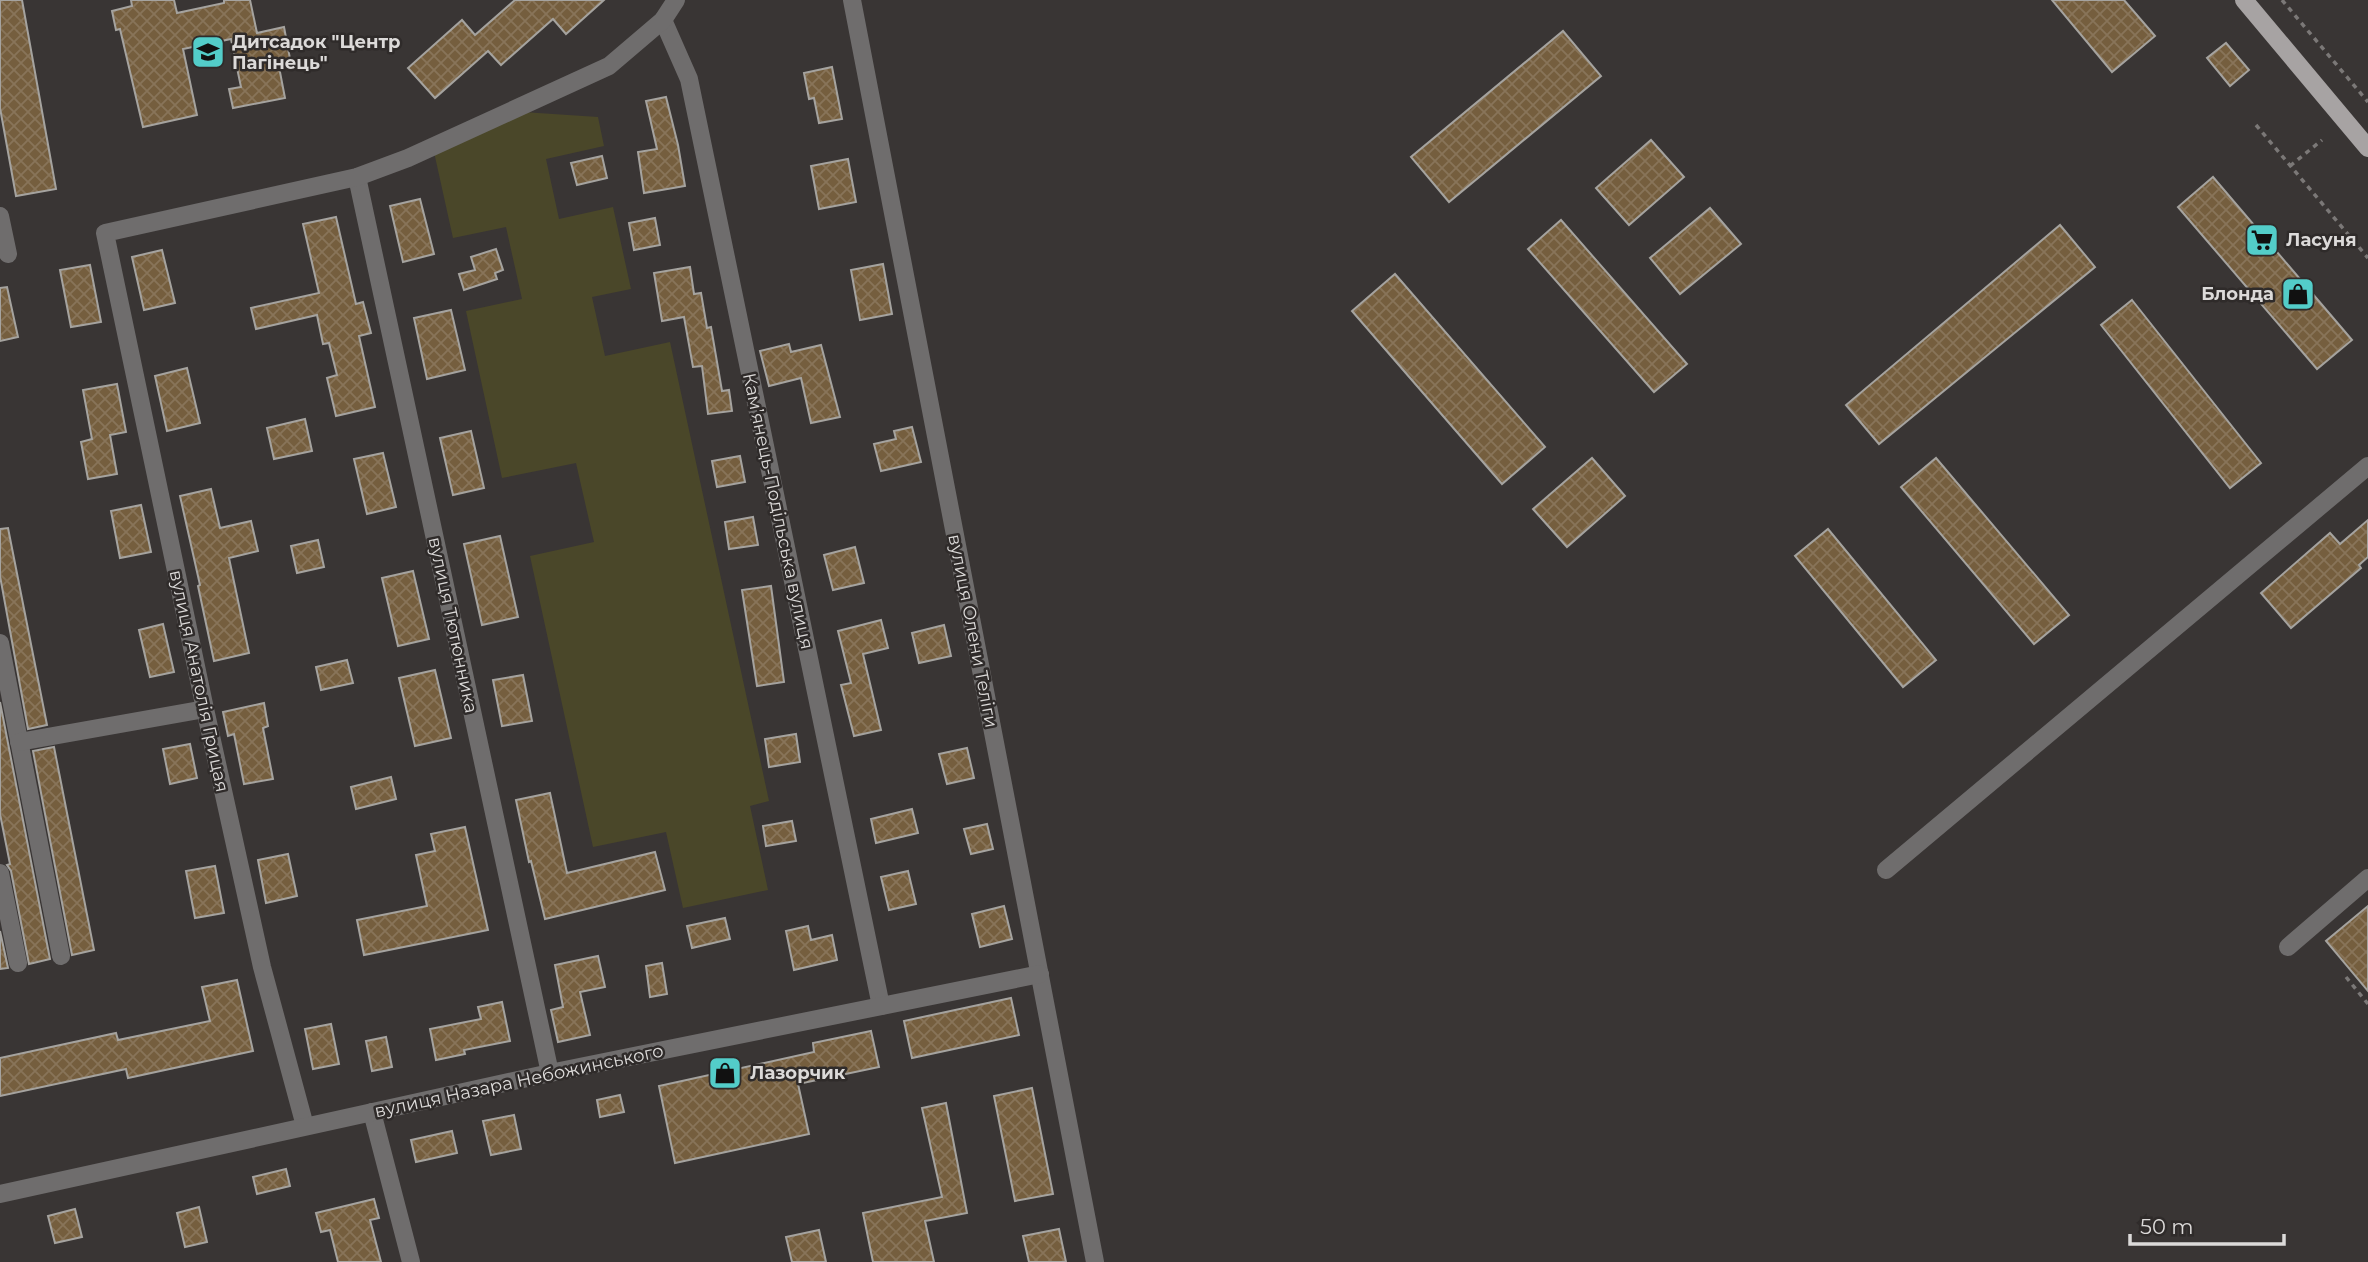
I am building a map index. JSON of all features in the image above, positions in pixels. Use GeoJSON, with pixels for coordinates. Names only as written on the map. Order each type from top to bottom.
{"type":"FeatureCollection","features":[{"type":"Feature","properties":{"kind":"main road"},"geometry":{"type":"LineString","coordinates":[[2244,0],[2366,141]]}},
{"type":"Feature","properties":{"kind":"street"},"geometry":{"type":"LineString","coordinates":[[356,177],[408,158],[609,66],[663,20],[676,0]]}},
{"type":"Feature","properties":{"kind":"street","name":"вулиця Олени Теліги"},"geometry":{"type":"LineString","coordinates":[[852,0],[1095,1262]]}},
{"type":"Feature","properties":{"kind":"street","name":"Камʼянець-Подільська вулиця"},"geometry":{"type":"LineString","coordinates":[[663,20],[689,79],[881,1006]]}},
{"type":"Feature","properties":{"kind":"street","name":"вулиця Анатолія Грицая"},"geometry":{"type":"LineString","coordinates":[[305,1126],[262,967],[105,233],[356,177]]}},
{"type":"Feature","properties":{"kind":"street","name":"вулиця Тютюнника"},"geometry":{"type":"LineString","coordinates":[[356,177],[550,1073]]}},
{"type":"Feature","properties":{"kind":"street"},"geometry":{"type":"LineString","coordinates":[[0,216],[8,254]]}},
{"type":"Feature","properties":{"kind":"street"},"geometry":{"type":"LineString","coordinates":[[1886,870],[2368,466]]}},
{"type":"Feature","properties":{"kind":"street"},"geometry":{"type":"LineString","coordinates":[[0,643],[61,956]]}},
{"type":"Feature","properties":{"kind":"street"},"geometry":{"type":"LineString","coordinates":[[19,742],[205,709]]}},
{"type":"Feature","properties":{"kind":"street"},"geometry":{"type":"LineString","coordinates":[[0,873],[19,963]]}},
{"type":"Feature","properties":{"kind":"street"},"geometry":{"type":"LineString","coordinates":[[2288,947],[2368,878]]}},
{"type":"Feature","properties":{"kind":"street","name":"вулиця Назара Небожинського"},"geometry":{"type":"LineString","coordinates":[[0,1194],[550,1073],[1040,974]]}},
{"type":"Feature","properties":{"kind":"street"},"geometry":{"type":"LineString","coordinates":[[372,1112],[411,1262]]}},
{"type":"Feature","properties":{"kind":"path"},"geometry":{"type":"LineString","coordinates":[[2282,0],[2368,102]]}},
{"type":"Feature","properties":{"kind":"path"},"geometry":{"type":"LineString","coordinates":[[2256,125],[2368,258]]}},
{"type":"Feature","properties":{"kind":"path"},"geometry":{"type":"LineString","coordinates":[[2290,166],[2322,140]]}},
{"type":"Feature","properties":{"kind":"path"},"geometry":{"type":"LineString","coordinates":[[2346,976],[2368,1004]]}},
{"type":"Feature","properties":{"kind":"shaded area"},"geometry":{"type":"Polygon","coordinates":[[[523,112],[598,117],[604,146],[546,159],[559,219],[613,207],[631,289],[592,297],[605,356],[670,342],[769,801],[750,806],[768,890],[683,908],[666,832],[593,847],[530,556],[594,542],[576,463],[502,478],[466,311],[522,299],[506,227],[453,238],[434,152],[523,112]]]}},
{"type":"Feature","properties":{"kind":"building"},"geometry":{"type":"Polygon","coordinates":[[[0,0],[22,0],[56,189],[16,196],[0,108],[0,0]]]}},
{"type":"Feature","properties":{"kind":"building"},"geometry":{"type":"Polygon","coordinates":[[[131,0],[174,0],[177,13],[224,3],[224,0],[250,0],[257,33],[284,27],[291,64],[279,67],[285,98],[233,108],[229,89],[241,87],[231,39],[183,49],[197,115],[143,127],[120,29],[116,30],[112,11],[132,6],[131,0]]]}},
{"type":"Feature","properties":{"kind":"building"},"geometry":{"type":"Polygon","coordinates":[[[515,0],[604,0],[566,34],[553,19],[501,65],[488,51],[435,98],[408,68],[462,20],[475,35],[515,0]]]}},
{"type":"Feature","properties":{"kind":"building"},"geometry":{"type":"Polygon","coordinates":[[[2052,0],[2124,0],[2155,36],[2112,72],[2052,0]]]}},
{"type":"Feature","properties":{"kind":"building"},"geometry":{"type":"Polygon","coordinates":[[[1563,31],[1601,76],[1449,202],[1411,157],[1563,31]]]}},
{"type":"Feature","properties":{"kind":"building"},"geometry":{"type":"Polygon","coordinates":[[[2226,43],[2249,70],[2230,86],[2207,58],[2226,43]]]}},
{"type":"Feature","properties":{"kind":"building"},"geometry":{"type":"Polygon","coordinates":[[[832,67],[842,119],[819,123],[814,98],[809,99],[804,73],[832,67]]]}},
{"type":"Feature","properties":{"kind":"building"},"geometry":{"type":"Polygon","coordinates":[[[666,97],[685,186],[644,193],[638,152],[657,149],[646,101],[666,97]]]}},
{"type":"Feature","properties":{"kind":"building"},"geometry":{"type":"Polygon","coordinates":[[[1651,140],[1684,177],[1629,225],[1596,188],[1651,140]]]}},
{"type":"Feature","properties":{"kind":"building"},"geometry":{"type":"Polygon","coordinates":[[[602,156],[607,178],[577,185],[571,163],[602,156]]]}},
{"type":"Feature","properties":{"kind":"building"},"geometry":{"type":"Polygon","coordinates":[[[848,159],[856,202],[819,209],[811,166],[848,159]]]}},
{"type":"Feature","properties":{"kind":"building"},"geometry":{"type":"Polygon","coordinates":[[[2213,177],[2352,340],[2317,369],[2178,207],[2213,177]]]}},
{"type":"Feature","properties":{"kind":"building"},"geometry":{"type":"Polygon","coordinates":[[[420,199],[434,254],[403,262],[390,206],[420,199]]]}},
{"type":"Feature","properties":{"kind":"building"},"geometry":{"type":"Polygon","coordinates":[[[1710,208],[1741,244],[1680,294],[1650,258],[1710,208]]]}},
{"type":"Feature","properties":{"kind":"building"},"geometry":{"type":"Polygon","coordinates":[[[336,217],[356,304],[363,302],[371,333],[359,336],[375,407],[336,416],[327,378],[337,375],[329,343],[323,344],[317,315],[256,329],[251,308],[319,293],[303,224],[336,217]]]}},
{"type":"Feature","properties":{"kind":"building"},"geometry":{"type":"Polygon","coordinates":[[[655,218],[660,245],[634,250],[629,223],[655,218]]]}},
{"type":"Feature","properties":{"kind":"building"},"geometry":{"type":"Polygon","coordinates":[[[1561,220],[1687,364],[1654,392],[1528,249],[1561,220]]]}},
{"type":"Feature","properties":{"kind":"building"},"geometry":{"type":"Polygon","coordinates":[[[2060,225],[2095,267],[1879,444],[1846,405],[2060,225]]]}},
{"type":"Feature","properties":{"kind":"building"},"geometry":{"type":"Polygon","coordinates":[[[496,249],[503,270],[495,273],[497,279],[464,290],[459,274],[475,270],[471,257],[496,249]]]}},
{"type":"Feature","properties":{"kind":"building"},"geometry":{"type":"Polygon","coordinates":[[[162,250],[175,303],[144,310],[132,257],[162,250]]]}},
{"type":"Feature","properties":{"kind":"building"},"geometry":{"type":"Polygon","coordinates":[[[883,264],[892,314],[860,320],[851,270],[883,264]]]}},
{"type":"Feature","properties":{"kind":"building"},"geometry":{"type":"Polygon","coordinates":[[[90,265],[101,322],[71,327],[60,270],[90,265]]]}},
{"type":"Feature","properties":{"kind":"building"},"geometry":{"type":"Polygon","coordinates":[[[690,267],[694,294],[701,293],[707,328],[711,327],[722,391],[729,390],[732,411],[708,414],[702,366],[693,367],[684,317],[662,321],[654,273],[690,267]]]}},
{"type":"Feature","properties":{"kind":"building"},"geometry":{"type":"Polygon","coordinates":[[[1395,274],[1545,447],[1502,484],[1352,311],[1395,274]]]}},
{"type":"Feature","properties":{"kind":"building"},"geometry":{"type":"Polygon","coordinates":[[[7,287],[18,337],[0,341],[0,288],[7,287]]]}},
{"type":"Feature","properties":{"kind":"building"},"geometry":{"type":"Polygon","coordinates":[[[2132,300],[2261,463],[2230,488],[2101,325],[2132,300]]]}},
{"type":"Feature","properties":{"kind":"building"},"geometry":{"type":"Polygon","coordinates":[[[451,310],[465,370],[427,379],[414,318],[451,310]]]}},
{"type":"Feature","properties":{"kind":"building"},"geometry":{"type":"Polygon","coordinates":[[[789,344],[791,352],[821,345],[840,417],[811,423],[801,378],[769,386],[760,351],[789,344]]]}},
{"type":"Feature","properties":{"kind":"building"},"geometry":{"type":"Polygon","coordinates":[[[187,368],[200,423],[167,431],[155,376],[187,368]]]}},
{"type":"Feature","properties":{"kind":"building"},"geometry":{"type":"Polygon","coordinates":[[[117,384],[126,432],[110,435],[117,474],[88,479],[81,442],[92,439],[83,390],[117,384]]]}},
{"type":"Feature","properties":{"kind":"building"},"geometry":{"type":"Polygon","coordinates":[[[305,419],[312,451],[274,459],[267,428],[305,419]]]}},
{"type":"Feature","properties":{"kind":"building"},"geometry":{"type":"Polygon","coordinates":[[[912,427],[921,462],[881,471],[874,444],[896,439],[894,431],[912,427]]]}},
{"type":"Feature","properties":{"kind":"building"},"geometry":{"type":"Polygon","coordinates":[[[471,431],[484,488],[453,495],[440,438],[471,431]]]}},
{"type":"Feature","properties":{"kind":"building"},"geometry":{"type":"Polygon","coordinates":[[[383,453],[396,507],[367,514],[354,459],[383,453]]]}},
{"type":"Feature","properties":{"kind":"building"},"geometry":{"type":"Polygon","coordinates":[[[740,456],[745,482],[717,487],[712,461],[740,456]]]}},
{"type":"Feature","properties":{"kind":"building"},"geometry":{"type":"Polygon","coordinates":[[[1592,458],[1625,496],[1567,547],[1533,509],[1592,458]]]}},
{"type":"Feature","properties":{"kind":"building"},"geometry":{"type":"Polygon","coordinates":[[[1936,458],[2069,615],[2034,644],[1901,487],[1936,458]]]}},
{"type":"Feature","properties":{"kind":"building"},"geometry":{"type":"Polygon","coordinates":[[[211,489],[220,528],[251,521],[258,551],[229,558],[249,653],[214,661],[180,496],[211,489]]]}},
{"type":"Feature","properties":{"kind":"building"},"geometry":{"type":"Polygon","coordinates":[[[141,505],[151,552],[120,558],[111,511],[141,505]]]}},
{"type":"Feature","properties":{"kind":"building"},"geometry":{"type":"Polygon","coordinates":[[[753,517],[758,545],[729,549],[725,522],[753,517]]]}},
{"type":"Feature","properties":{"kind":"building"},"geometry":{"type":"Polygon","coordinates":[[[2368,520],[2368,557],[2359,565],[2361,568],[2291,628],[2261,593],[2330,533],[2340,544],[2368,520]]]}},
{"type":"Feature","properties":{"kind":"building"},"geometry":{"type":"Polygon","coordinates":[[[8,528],[47,725],[28,729],[0,576],[0,529],[8,528]]]}},
{"type":"Feature","properties":{"kind":"building"},"geometry":{"type":"Polygon","coordinates":[[[1828,529],[1936,660],[1903,687],[1795,556],[1828,529]]]}},
{"type":"Feature","properties":{"kind":"building"},"geometry":{"type":"Polygon","coordinates":[[[500,536],[518,617],[482,625],[464,544],[500,536]]]}},
{"type":"Feature","properties":{"kind":"building"},"geometry":{"type":"Polygon","coordinates":[[[318,540],[324,567],[297,573],[291,546],[318,540]]]}},
{"type":"Feature","properties":{"kind":"building"},"geometry":{"type":"Polygon","coordinates":[[[855,547],[864,583],[833,590],[824,555],[855,547]]]}},
{"type":"Feature","properties":{"kind":"building"},"geometry":{"type":"Polygon","coordinates":[[[413,571],[429,639],[398,646],[382,578],[413,571]]]}},
{"type":"Feature","properties":{"kind":"building"},"geometry":{"type":"Polygon","coordinates":[[[771,586],[784,682],[757,686],[742,590],[771,586]]]}},
{"type":"Feature","properties":{"kind":"building"},"geometry":{"type":"Polygon","coordinates":[[[881,620],[888,648],[863,654],[881,730],[854,736],[841,685],[851,683],[838,631],[881,620]]]}},
{"type":"Feature","properties":{"kind":"building"},"geometry":{"type":"Polygon","coordinates":[[[163,624],[174,672],[150,677],[139,630],[163,624]]]}},
{"type":"Feature","properties":{"kind":"building"},"geometry":{"type":"Polygon","coordinates":[[[944,625],[951,656],[919,663],[912,633],[944,625]]]}},
{"type":"Feature","properties":{"kind":"building"},"geometry":{"type":"Polygon","coordinates":[[[347,660],[353,683],[321,690],[316,667],[347,660]]]}},
{"type":"Feature","properties":{"kind":"building"},"geometry":{"type":"Polygon","coordinates":[[[435,670],[451,738],[415,746],[399,678],[435,670]]]}},
{"type":"Feature","properties":{"kind":"building"},"geometry":{"type":"Polygon","coordinates":[[[523,675],[532,721],[502,726],[493,680],[523,675]]]}},
{"type":"Feature","properties":{"kind":"building"},"geometry":{"type":"Polygon","coordinates":[[[0,702],[50,959],[29,964],[11,871],[7,865],[10,864],[0,814],[0,702]]]}},
{"type":"Feature","properties":{"kind":"building"},"geometry":{"type":"Polygon","coordinates":[[[264,703],[268,726],[263,728],[273,779],[244,784],[234,734],[228,736],[223,712],[264,703]]]}},
{"type":"Feature","properties":{"kind":"building"},"geometry":{"type":"Polygon","coordinates":[[[796,734],[800,762],[769,767],[765,739],[796,734]]]}},
{"type":"Feature","properties":{"kind":"building"},"geometry":{"type":"Polygon","coordinates":[[[190,744],[197,778],[170,784],[163,749],[190,744]]]}},
{"type":"Feature","properties":{"kind":"building"},"geometry":{"type":"Polygon","coordinates":[[[54,747],[94,950],[72,955],[33,751],[54,747]]]}},
{"type":"Feature","properties":{"kind":"building"},"geometry":{"type":"Polygon","coordinates":[[[967,748],[974,778],[947,784],[939,754],[967,748]]]}},
{"type":"Feature","properties":{"kind":"building"},"geometry":{"type":"Polygon","coordinates":[[[391,777],[396,799],[356,809],[351,787],[391,777]]]}},
{"type":"Feature","properties":{"kind":"building"},"geometry":{"type":"Polygon","coordinates":[[[550,793],[567,873],[655,852],[665,890],[545,919],[516,800],[550,793]]]}},
{"type":"Feature","properties":{"kind":"building"},"geometry":{"type":"Polygon","coordinates":[[[912,809],[918,833],[876,843],[871,819],[912,809]]]}},
{"type":"Feature","properties":{"kind":"building"},"geometry":{"type":"Polygon","coordinates":[[[792,821],[796,841],[766,846],[763,826],[792,821]]]}},
{"type":"Feature","properties":{"kind":"building"},"geometry":{"type":"Polygon","coordinates":[[[987,824],[993,849],[971,854],[964,829],[987,824]]]}},
{"type":"Feature","properties":{"kind":"building"},"geometry":{"type":"Polygon","coordinates":[[[465,827],[488,930],[364,955],[357,920],[427,906],[416,855],[435,851],[431,834],[465,827]]]}},
{"type":"Feature","properties":{"kind":"building"},"geometry":{"type":"Polygon","coordinates":[[[288,854],[297,896],[266,903],[258,860],[288,854]]]}},
{"type":"Feature","properties":{"kind":"building"},"geometry":{"type":"Polygon","coordinates":[[[215,866],[224,913],[195,918],[186,871],[215,866]]]}},
{"type":"Feature","properties":{"kind":"building"},"geometry":{"type":"Polygon","coordinates":[[[908,871],[916,904],[889,910],[881,877],[908,871]]]}},
{"type":"Feature","properties":{"kind":"building"},"geometry":{"type":"Polygon","coordinates":[[[1004,906],[1012,939],[980,947],[972,914],[1004,906]]]}},
{"type":"Feature","properties":{"kind":"building"},"geometry":{"type":"Polygon","coordinates":[[[2368,906],[2368,991],[2326,941],[2368,906]]]}},
{"type":"Feature","properties":{"kind":"building"},"geometry":{"type":"Polygon","coordinates":[[[725,918],[730,939],[692,948],[687,926],[725,918]]]}},
{"type":"Feature","properties":{"kind":"building"},"geometry":{"type":"Polygon","coordinates":[[[808,926],[811,940],[832,935],[837,960],[794,970],[786,931],[808,926]]]}},
{"type":"Feature","properties":{"kind":"building"},"geometry":{"type":"Polygon","coordinates":[[[0,931],[8,968],[0,969],[0,931]]]}},
{"type":"Feature","properties":{"kind":"building"},"geometry":{"type":"Polygon","coordinates":[[[598,956],[605,987],[580,992],[590,1035],[558,1042],[551,1010],[563,1007],[555,965],[598,956]]]}},
{"type":"Feature","properties":{"kind":"building"},"geometry":{"type":"Polygon","coordinates":[[[662,963],[667,994],[650,997],[646,966],[662,963]]]}},
{"type":"Feature","properties":{"kind":"building"},"geometry":{"type":"Polygon","coordinates":[[[237,980],[253,1051],[128,1078],[126,1069],[0,1096],[0,1058],[116,1033],[118,1040],[210,1021],[202,987],[237,980]]]}},
{"type":"Feature","properties":{"kind":"building"},"geometry":{"type":"Polygon","coordinates":[[[1011,998],[1019,1035],[912,1058],[904,1021],[1011,998]]]}},
{"type":"Feature","properties":{"kind":"building"},"geometry":{"type":"Polygon","coordinates":[[[502,1002],[510,1041],[464,1050],[465,1054],[436,1060],[430,1029],[481,1019],[478,1007],[502,1002]]]}},
{"type":"Feature","properties":{"kind":"building"},"geometry":{"type":"Polygon","coordinates":[[[331,1024],[339,1064],[313,1069],[305,1029],[331,1024]]]}},
{"type":"Feature","properties":{"kind":"building"},"geometry":{"type":"Polygon","coordinates":[[[871,1031],[879,1067],[798,1084],[809,1134],[675,1163],[659,1086],[814,1052],[813,1043],[871,1031]]]}},
{"type":"Feature","properties":{"kind":"building"},"geometry":{"type":"Polygon","coordinates":[[[386,1037],[392,1067],[372,1071],[366,1041],[386,1037]]]}},
{"type":"Feature","properties":{"kind":"building"},"geometry":{"type":"Polygon","coordinates":[[[1032,1088],[1053,1194],[1015,1201],[994,1096],[1032,1088]]]}},
{"type":"Feature","properties":{"kind":"building"},"geometry":{"type":"Polygon","coordinates":[[[620,1095],[624,1112],[600,1117],[597,1100],[620,1095]]]}},
{"type":"Feature","properties":{"kind":"building"},"geometry":{"type":"Polygon","coordinates":[[[946,1103],[967,1213],[925,1221],[934,1262],[873,1262],[863,1213],[942,1197],[922,1108],[946,1103]]]}},
{"type":"Feature","properties":{"kind":"building"},"geometry":{"type":"Polygon","coordinates":[[[514,1115],[521,1149],[491,1155],[483,1121],[514,1115]]]}},
{"type":"Feature","properties":{"kind":"building"},"geometry":{"type":"Polygon","coordinates":[[[452,1131],[457,1153],[416,1162],[411,1140],[452,1131]]]}},
{"type":"Feature","properties":{"kind":"building"},"geometry":{"type":"Polygon","coordinates":[[[286,1169],[290,1186],[257,1194],[253,1177],[286,1169]]]}},
{"type":"Feature","properties":{"kind":"building"},"geometry":{"type":"Polygon","coordinates":[[[374,1199],[379,1218],[370,1220],[381,1262],[338,1262],[330,1230],[321,1232],[316,1213],[374,1199]]]}},
{"type":"Feature","properties":{"kind":"building"},"geometry":{"type":"Polygon","coordinates":[[[199,1207],[207,1242],[185,1247],[177,1213],[199,1207]]]}},
{"type":"Feature","properties":{"kind":"building"},"geometry":{"type":"Polygon","coordinates":[[[75,1209],[82,1237],[55,1243],[48,1216],[75,1209]]]}},
{"type":"Feature","properties":{"kind":"building"},"geometry":{"type":"Polygon","coordinates":[[[1059,1229],[1066,1262],[1029,1262],[1023,1236],[1059,1229]]]}},
{"type":"Feature","properties":{"kind":"building"},"geometry":{"type":"Polygon","coordinates":[[[819,1230],[826,1262],[792,1262],[786,1237],[819,1230]]]}},
{"type":"Feature","properties":{"kind":"place","name":"Дитсадок \"Центр Пагінець\""},"geometry":{"type":"Point","coordinates":[208,52]}},
{"type":"Feature","properties":{"kind":"place","name":"Ласуня"},"geometry":{"type":"Point","coordinates":[2262,240]}},
{"type":"Feature","properties":{"kind":"place","name":"Блонда"},"geometry":{"type":"Point","coordinates":[2298,294]}},
{"type":"Feature","properties":{"kind":"place","name":"Лазорчик"},"geometry":{"type":"Point","coordinates":[725,1073]}}]}
